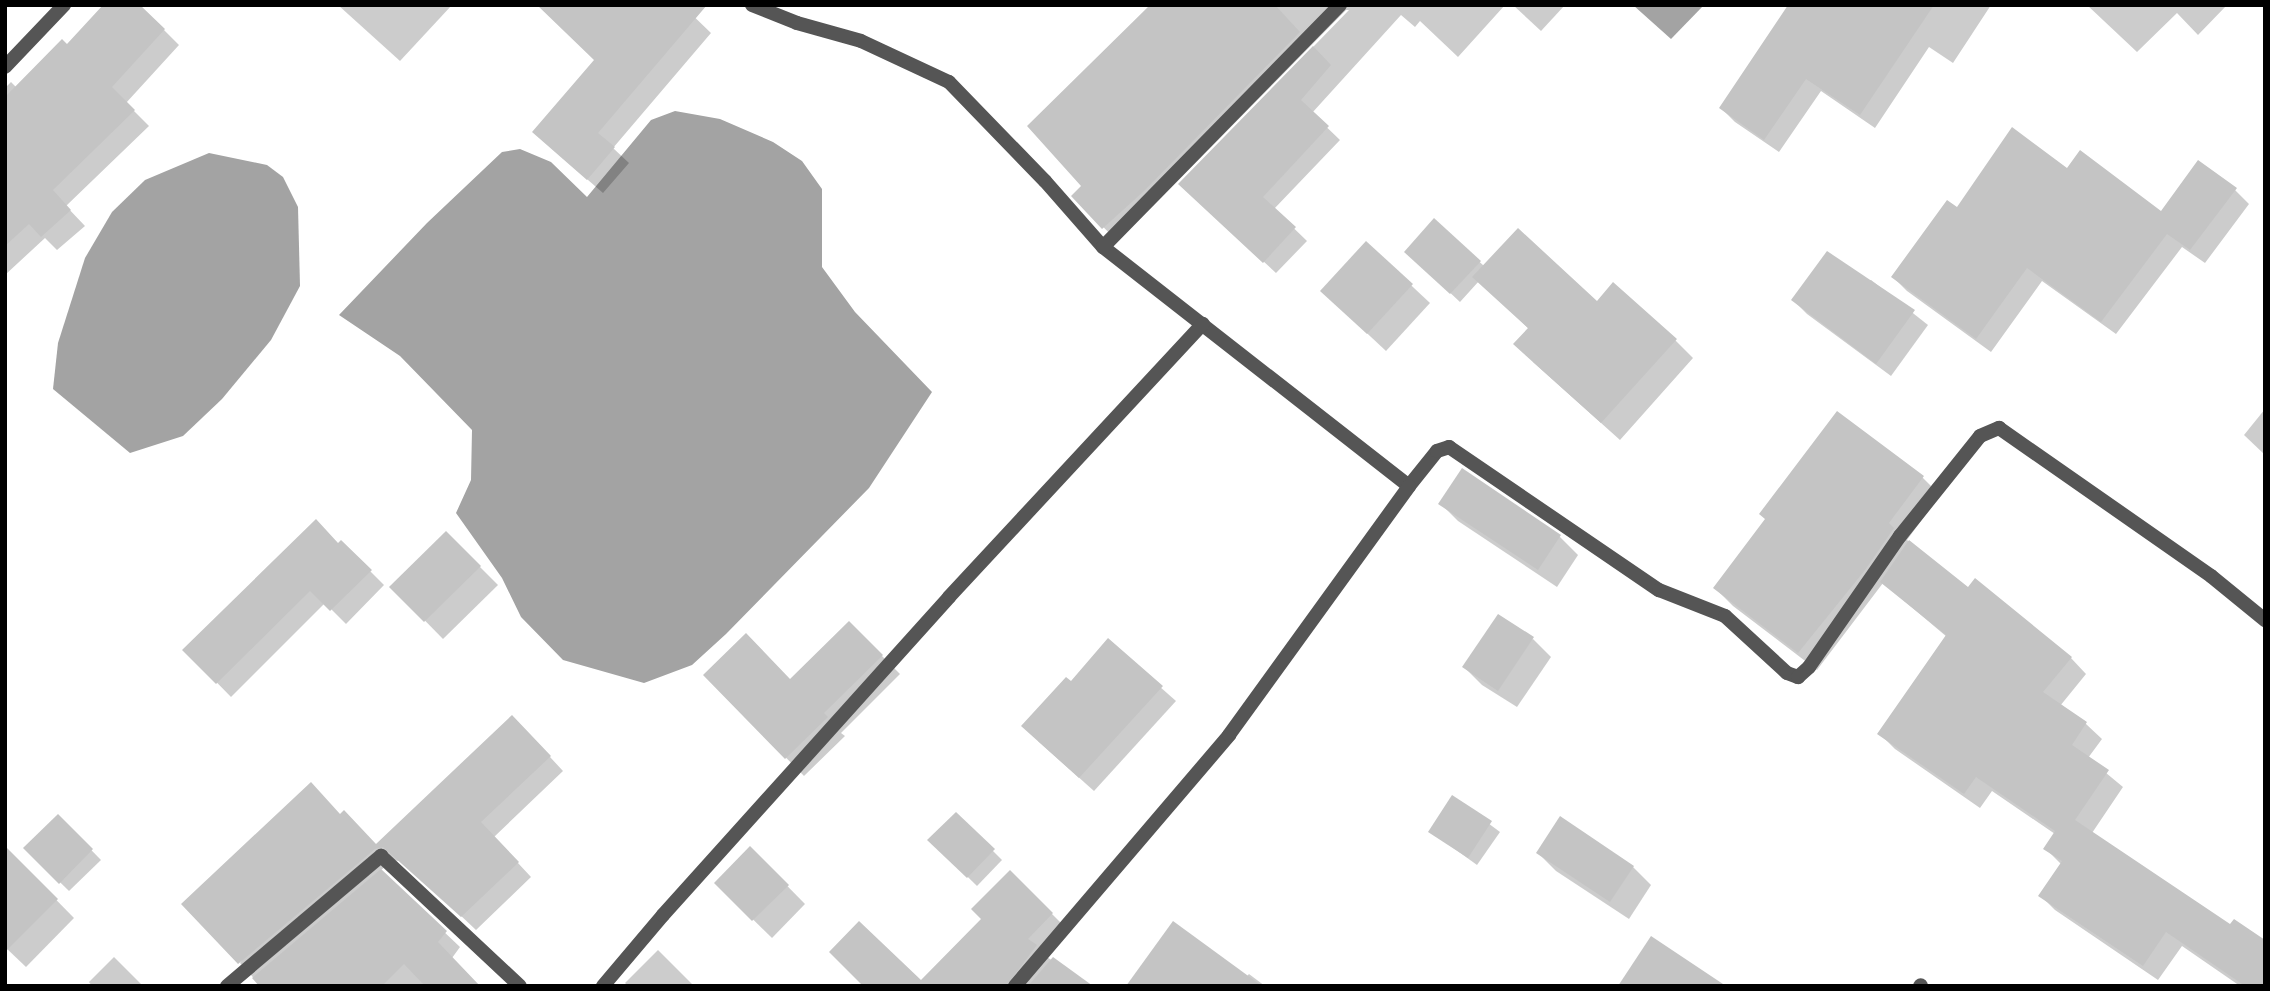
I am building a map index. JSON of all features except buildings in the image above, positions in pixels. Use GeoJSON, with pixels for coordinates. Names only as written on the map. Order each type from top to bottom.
{"type":"FeatureCollection","features":[{"type":"Feature","properties":{"kind":"street"},"geometry":{"type":"LineString","coordinates":[[5,67],[64,5]]}},
{"type":"Feature","properties":{"kind":"street"},"geometry":{"type":"LineString","coordinates":[[752,5],[797,23],[861,41],[949,82],[1045,181],[1103,247],[1409,486]]}},
{"type":"Feature","properties":{"kind":"street"},"geometry":{"type":"LineString","coordinates":[[1103,247],[1340,5]]}},
{"type":"Feature","properties":{"kind":"street"},"geometry":{"type":"LineString","coordinates":[[603,986],[949,597],[1203,324]]}},
{"type":"Feature","properties":{"kind":"street"},"geometry":{"type":"LineString","coordinates":[[1015,986],[1229,735],[1409,486],[1437,451],[1448,447],[1659,590],[1725,617],[1787,673],[1798,677],[1809,667],[1900,536],[1980,436],[1999,428],[2200,568],[2265,620]]}},
{"type":"Feature","properties":{"kind":"street"},"geometry":{"type":"LineString","coordinates":[[226,986],[381,856],[520,986]]}},
{"type":"Feature","properties":{"kind":"shaded area"},"geometry":{"type":"Polygon","coordinates":[[[1633,5],[1704,5],[1671,39],[1633,5]]]}},
{"type":"Feature","properties":{"kind":"shaded area"},"geometry":{"type":"Polygon","coordinates":[[[675,111],[720,119],[773,142],[802,161],[822,189],[822,267],[855,312],[932,392],[869,488],[726,634],[692,665],[644,683],[563,660],[521,617],[502,578],[456,513],[471,480],[472,430],[400,356],[339,315],[427,223],[502,152],[520,149],[551,162],[587,197],[651,120],[675,111]]]}},
{"type":"Feature","properties":{"kind":"shaded area"},"geometry":{"type":"Polygon","coordinates":[[[209,153],[267,165],[283,177],[298,207],[300,286],[271,340],[222,399],[183,436],[130,453],[53,389],[58,343],[85,258],[112,212],[145,180],[209,153]]]}}]}
